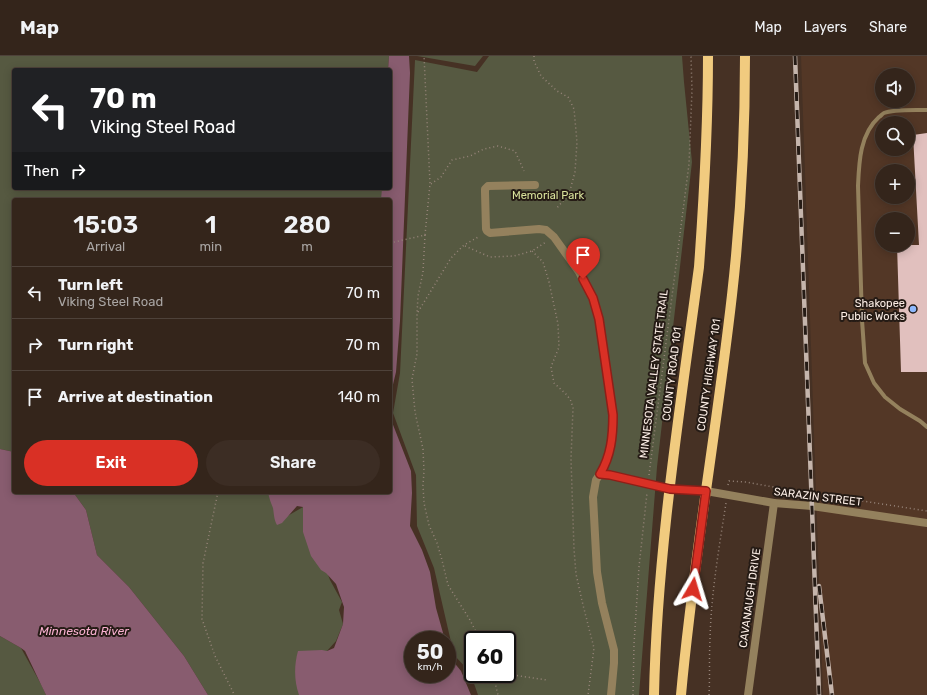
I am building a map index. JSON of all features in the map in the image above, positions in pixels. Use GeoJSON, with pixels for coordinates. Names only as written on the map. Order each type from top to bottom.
{"type":"FeatureCollection","features":[{"type":"Feature","properties":{"kind":"main road","name":"COUNTY ROAD 101"},"geometry":{"type":"LineString","coordinates":[[654,695],[660,589],[670,489],[700,253],[705,181],[708,56]]}},
{"type":"Feature","properties":{"kind":"main road","name":"COUNTY HIGHWAY 101"},"geometry":{"type":"LineString","coordinates":[[681,695],[696,560],[726,340],[736,254],[742,184],[745,56]]}},
{"type":"Feature","properties":{"kind":"street"},"geometry":{"type":"LineString","coordinates":[[535,186],[488,186],[485,189],[486,228],[487,231],[490,232],[539,229],[546,230],[554,237],[583,279],[593,298],[599,319],[613,415],[613,426],[608,459],[594,486],[593,504],[597,572],[602,603],[614,650],[611,695]]}},
{"type":"Feature","properties":{"kind":"street","name":"SARAZIN STREET"},"geometry":{"type":"LineString","coordinates":[[600,474],[670,489],[706,491],[774,503],[812,506],[927,523]]}},
{"type":"Feature","properties":{"kind":"street","name":"CAVANAUGH DRIVE"},"geometry":{"type":"LineString","coordinates":[[748,695],[774,503]]}},
{"type":"Feature","properties":{"kind":"lane"},"geometry":{"type":"LineString","coordinates":[[927,110],[894,111],[884,113],[873,123],[866,135],[858,165],[865,363],[874,383],[885,397],[927,427]]}},
{"type":"Feature","properties":{"kind":"path"},"geometry":{"type":"LineString","coordinates":[[424,56],[430,184],[424,235],[423,272],[418,296],[417,354],[412,379],[413,394],[415,412],[423,449],[424,503],[429,525],[437,543],[448,585],[476,631]]}},
{"type":"Feature","properties":{"kind":"path"},"geometry":{"type":"LineString","coordinates":[[534,56],[534,61],[540,76],[557,91],[568,97],[574,109],[577,142],[575,172],[569,194],[556,209]]}},
{"type":"Feature","properties":{"kind":"path","name":"MINNESOTA VALLEY STATE TRAIL"},"geometry":{"type":"LineString","coordinates":[[633,695],[634,644],[648,484],[689,164],[692,90],[691,56]]}},
{"type":"Feature","properties":{"kind":"path"},"geometry":{"type":"LineString","coordinates":[[430,184],[441,177],[452,160],[470,156],[484,149],[498,146],[515,151],[524,171]]}},
{"type":"Feature","properties":{"kind":"path"},"geometry":{"type":"LineString","coordinates":[[417,314],[451,258],[464,245],[487,231]]}},
{"type":"Feature","properties":{"kind":"path"},"geometry":{"type":"LineString","coordinates":[[392,242],[424,235]]}},
{"type":"Feature","properties":{"kind":"path"},"geometry":{"type":"LineString","coordinates":[[464,245],[490,257],[514,256],[532,251],[554,237]]}},
{"type":"Feature","properties":{"kind":"path"},"geometry":{"type":"LineString","coordinates":[[532,251],[543,262],[558,324],[559,347],[551,367],[554,383],[571,400],[573,408],[571,459],[576,574],[594,648],[588,695]]}},
{"type":"Feature","properties":{"kind":"path"},"geometry":{"type":"LineString","coordinates":[[709,695],[711,615],[729,481],[795,491],[805,495],[812,496],[818,494],[927,511]]}},
{"type":"Feature","properties":{"kind":"path"},"geometry":{"type":"LineString","coordinates":[[218,494],[203,563],[202,619],[215,656],[234,695]]}},
{"type":"Feature","properties":{"kind":"path"},"geometry":{"type":"LineString","coordinates":[[516,675],[547,680]]}},
{"type":"Feature","properties":{"kind":"path"},"geometry":{"type":"LineString","coordinates":[[495,683],[498,695]]}},
{"type":"Feature","properties":{"kind":"shaded area"},"geometry":{"type":"Polygon","coordinates":[[[801,56],[927,56],[927,695],[823,695],[801,56]]]}},
{"type":"Feature","properties":{"kind":"green space"},"geometry":{"type":"Polygon","coordinates":[[[0,56],[389,56],[388,68],[12,68],[12,190],[383,190],[383,198],[12,198],[12,452],[0,449],[0,56]]]}},
{"type":"Feature","properties":{"kind":"green space"},"geometry":{"type":"Polygon","coordinates":[[[417,56],[483,56],[475,66],[417,56]]]}},
{"type":"Feature","properties":{"kind":"green space","name":"Memorial Park"},"geometry":{"type":"Polygon","coordinates":[[[489,56],[682,56],[692,162],[657,467],[639,695],[478,695],[474,683],[516,683],[516,631],[464,631],[464,666],[456,657],[456,631],[448,631],[434,568],[417,526],[416,475],[393,413],[400,373],[415,60],[477,72],[489,56]]]}},
{"type":"Feature","properties":{"kind":"green space"},"geometry":{"type":"Polygon","coordinates":[[[74,494],[274,494],[284,518],[303,507],[330,580],[342,602],[339,610],[343,624],[336,641],[327,651],[304,695],[208,695],[184,656],[129,587],[97,555],[86,510],[74,494]]]}},
{"type":"Feature","properties":{"kind":"green space"},"geometry":{"type":"Polygon","coordinates":[[[0,636],[21,648],[46,695],[0,695],[0,636]]]}},
{"type":"Feature","properties":{"kind":"water"},"geometry":{"type":"Polygon","coordinates":[[[389,56],[409,56],[410,73],[400,321],[396,372],[392,389],[392,198],[381,198],[382,190],[392,190],[392,68],[388,68],[389,56]]]}},
{"type":"Feature","properties":{"kind":"water"},"geometry":{"type":"Polygon","coordinates":[[[392,422],[411,471],[412,493],[410,526],[422,550],[430,572],[436,608],[442,631],[404,631],[404,683],[456,683],[456,665],[461,671],[464,683],[466,683],[471,695],[299,695],[295,673],[298,651],[327,651],[334,648],[343,624],[344,607],[336,584],[326,573],[321,570],[311,556],[303,532],[303,507],[297,506],[282,523],[277,525],[268,494],[392,494],[392,422]]]}},
{"type":"Feature","properties":{"kind":"water","name":"Minnesota River"},"geometry":{"type":"Polygon","coordinates":[[[0,449],[12,452],[12,494],[74,494],[86,510],[97,555],[129,587],[184,656],[208,695],[46,695],[25,651],[0,636],[0,449]]]}},
{"type":"Feature","properties":{"kind":"building","name":"Shakopee Public Works"},"geometry":{"type":"Polygon","coordinates":[[[927,133],[927,372],[901,372],[897,252],[915,252],[915,245],[919,245],[914,156],[915,135],[927,133]]]}},
{"type":"Feature","properties":{"kind":"railway"},"geometry":{"type":"LineString","coordinates":[[795,56],[819,695]]}},
{"type":"Feature","properties":{"kind":"railway"},"geometry":{"type":"LineString","coordinates":[[819,586],[832,695]]}},
{"type":"Feature","properties":{"kind":"place","name":"Shakopee Public Works"},"geometry":{"type":"Point","coordinates":[913,309]}},
{"type":"Feature","properties":{"kind":"route"},"geometry":{"type":"LineString","coordinates":[[583,279],[597,309],[613,415],[610,450],[608,459],[600,474],[670,489],[706,491],[693,589]]}}]}
